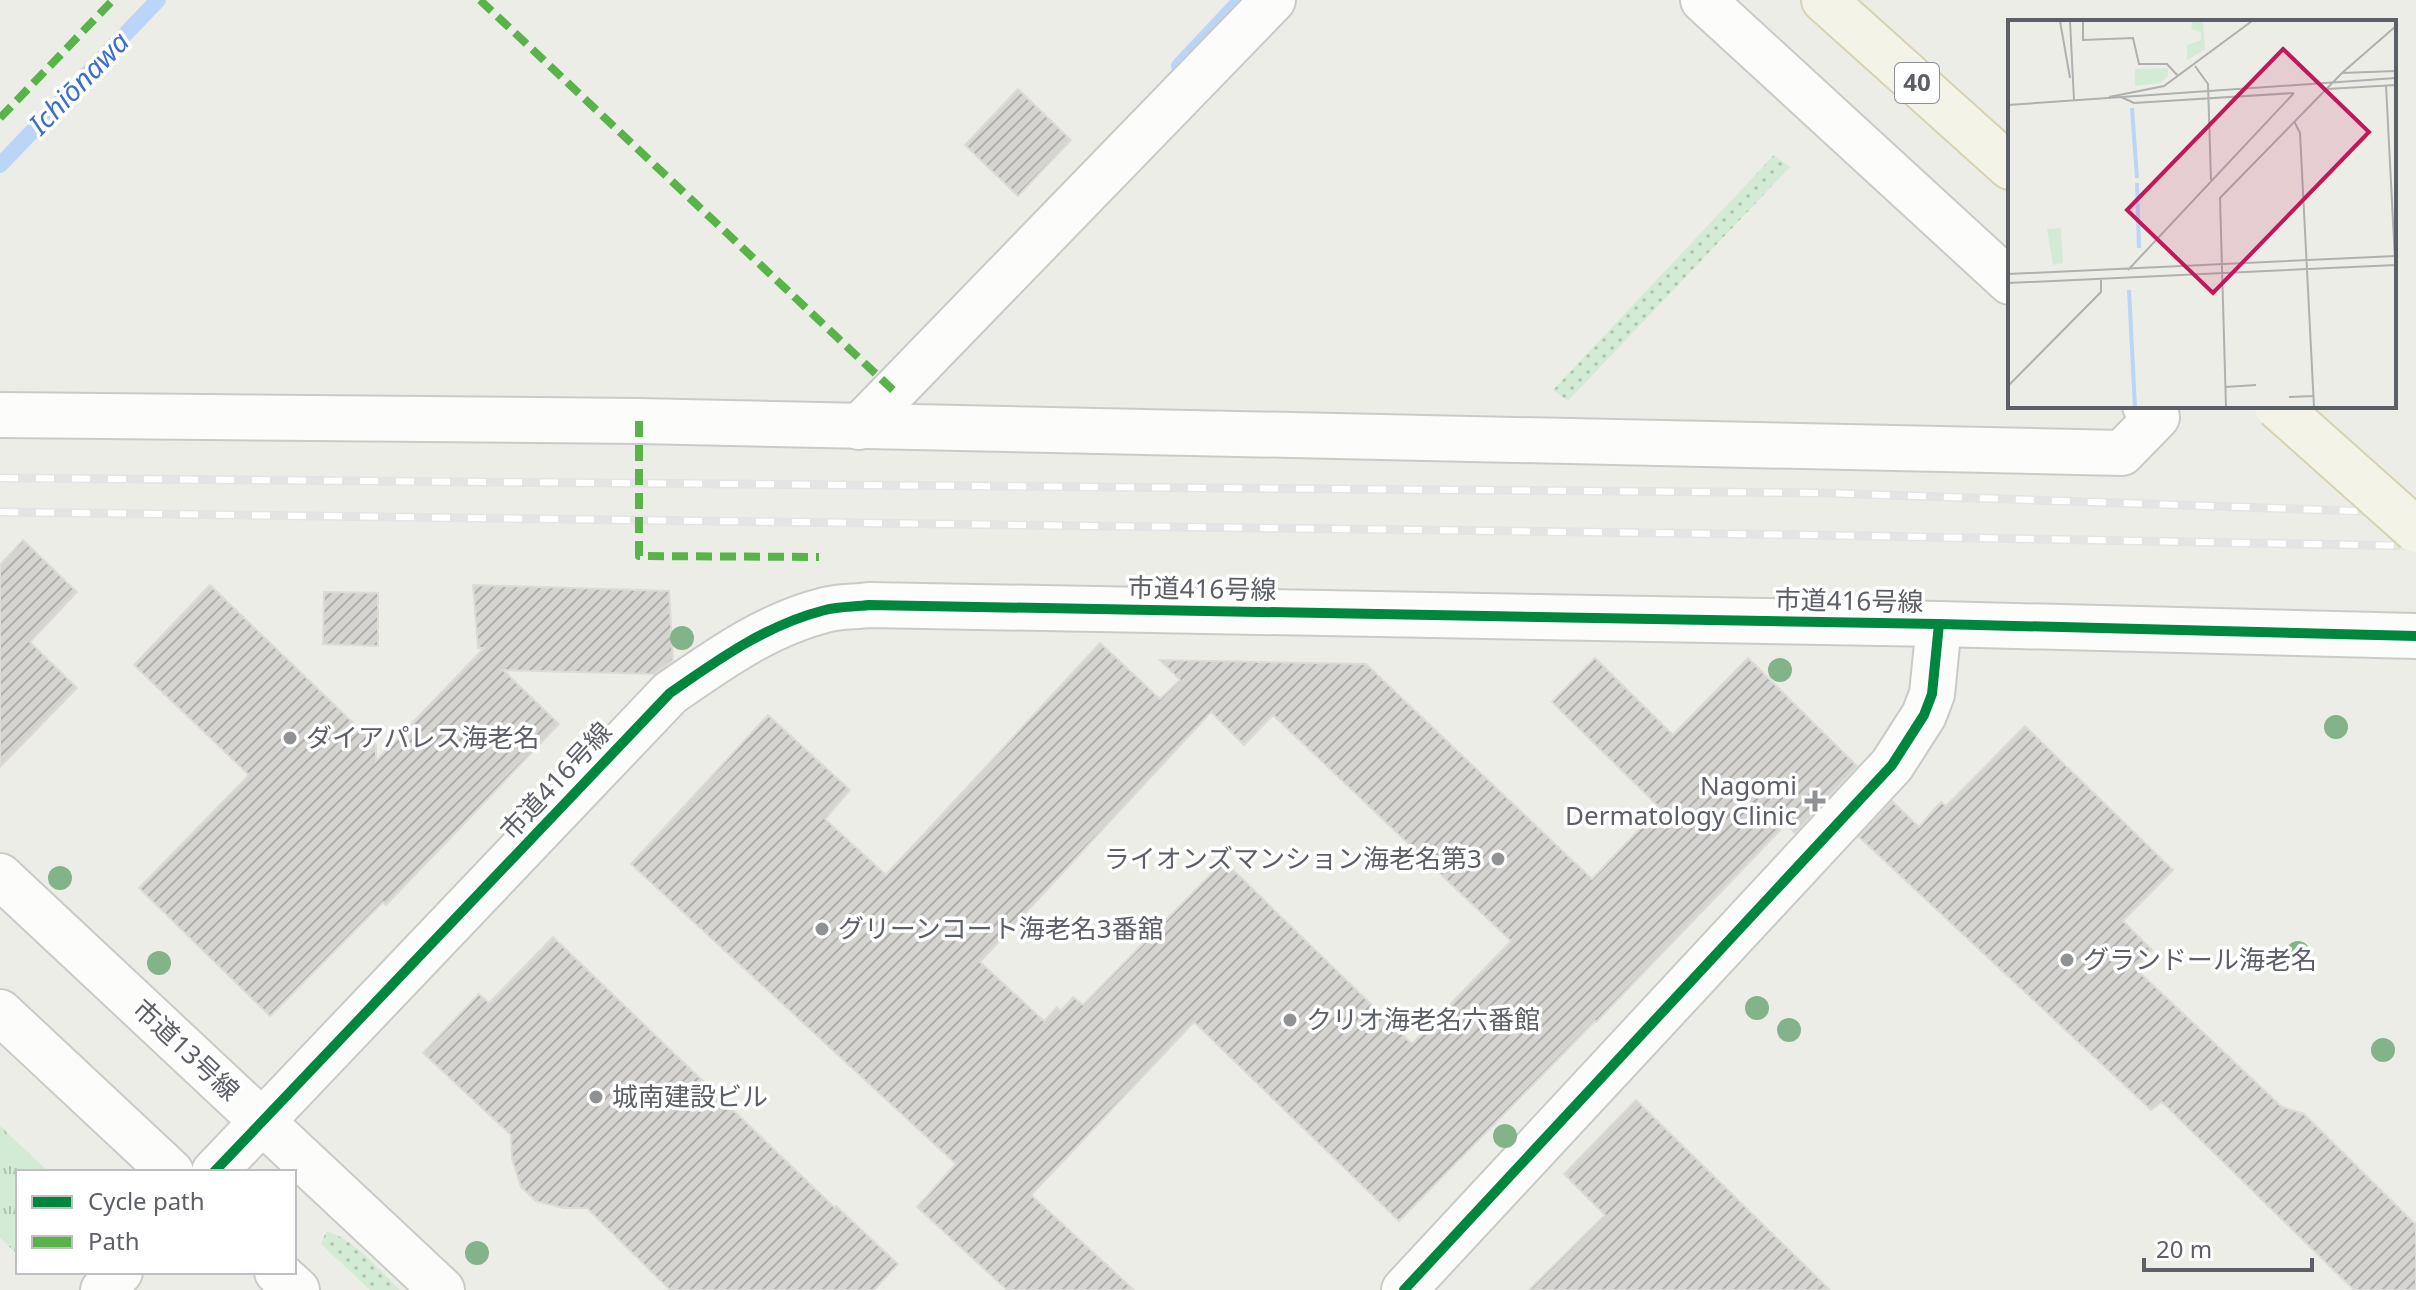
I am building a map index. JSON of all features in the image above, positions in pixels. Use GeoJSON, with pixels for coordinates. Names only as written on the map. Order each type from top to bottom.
{"type":"FeatureCollection","features":[{"type":"Feature","properties":{"kind":"main road","name":"40"},"geometry":{"type":"LineString","coordinates":[[1824,0],[2008,165]]}},
{"type":"Feature","properties":{"kind":"main road"},"geometry":{"type":"LineString","coordinates":[[2279,408],[2416,530]]}},
{"type":"Feature","properties":{"kind":"street"},"geometry":{"type":"LineString","coordinates":[[859,427],[1273,0]]}},
{"type":"Feature","properties":{"kind":"street"},"geometry":{"type":"LineString","coordinates":[[1703,0],[2008,280]]}},
{"type":"Feature","properties":{"kind":"street"},"geometry":{"type":"LineString","coordinates":[[0,415],[639,421],[2122,453],[2151,412]]}},
{"type":"Feature","properties":{"kind":"street","name":"市道416号線"},"geometry":{"type":"LineString","coordinates":[[216,1170],[670,693],[739,645],[827,609],[885,605],[2416,636]]}},
{"type":"Feature","properties":{"kind":"street"},"geometry":{"type":"LineString","coordinates":[[1404,1290],[1892,765],[1924,715],[1932,694],[1939,624]]}},
{"type":"Feature","properties":{"kind":"street","name":"市道13号線"},"geometry":{"type":"LineString","coordinates":[[0,876],[442,1290]]}},
{"type":"Feature","properties":{"kind":"street"},"geometry":{"type":"LineString","coordinates":[[0,1012],[169,1170]]}},
{"type":"Feature","properties":{"kind":"street"},"geometry":{"type":"LineString","coordinates":[[103,1290],[118,1274]]}},
{"type":"Feature","properties":{"kind":"street"},"geometry":{"type":"LineString","coordinates":[[279,1274],[297,1290]]}},
{"type":"Feature","properties":{"kind":"green space"},"geometry":{"type":"Polygon","coordinates":[[[1774,155],[1790,167],[1568,401],[1553,390],[1774,155]]]}},
{"type":"Feature","properties":{"kind":"green space"},"geometry":{"type":"Polygon","coordinates":[[[0,1126],[47,1170],[16,1170],[16,1253],[0,1238],[0,1126]]]}},
{"type":"Feature","properties":{"kind":"green space"},"geometry":{"type":"Polygon","coordinates":[[[326,1232],[355,1247],[400,1290],[370,1290],[321,1244],[326,1232]]]}},
{"type":"Feature","properties":{"kind":"building"},"geometry":{"type":"Polygon","coordinates":[[[1018,89],[1071,140],[1018,196],[965,145],[1018,89]]]}},
{"type":"Feature","properties":{"kind":"building"},"geometry":{"type":"Polygon","coordinates":[[[23,540],[77,592],[30,642],[77,688],[0,767],[0,565],[23,540]]]}},
{"type":"Feature","properties":{"kind":"building"},"geometry":{"type":"Polygon","coordinates":[[[210,585],[376,745],[376,761],[484,648],[478,648],[473,585],[669,591],[673,660],[654,674],[503,670],[559,724],[386,905],[383,902],[270,1016],[139,888],[249,775],[134,665],[210,585]]]}},
{"type":"Feature","properties":{"kind":"building"},"geometry":{"type":"Polygon","coordinates":[[[324,592],[378,593],[378,646],[323,644],[324,592]]]}},
{"type":"Feature","properties":{"kind":"building"},"geometry":{"type":"Polygon","coordinates":[[[1100,643],[1160,699],[1180,680],[1160,660],[1366,664],[1592,879],[1660,808],[1552,702],[1595,658],[1673,735],[1748,658],[1857,766],[1795,833],[1786,824],[1399,1221],[1194,1022],[1031,1195],[1134,1290],[1007,1290],[917,1207],[956,1164],[631,864],[768,715],[850,790],[825,819],[886,875],[1100,643]],[[1211,712],[980,962],[1044,1021],[1057,1007],[1061,1011],[1073,997],[1083,1005],[1224,861],[1412,1044],[1511,941],[1273,715],[1244,745],[1211,712]]]}},
{"type":"Feature","properties":{"kind":"building"},"geometry":{"type":"Polygon","coordinates":[[[2025,726],[2173,870],[2123,921],[2152,950],[2136,969],[2282,1107],[2304,1114],[2416,1225],[2416,1290],[2354,1290],[2162,1102],[2151,1110],[1859,837],[1892,801],[1919,827],[1941,802],[1946,806],[2025,726]]]}},
{"type":"Feature","properties":{"kind":"building","name":"城南建設ビル"},"geometry":{"type":"Polygon","coordinates":[[[553,937],[834,1207],[898,1264],[874,1290],[670,1290],[587,1208],[564,1208],[536,1201],[521,1187],[512,1159],[511,1135],[423,1053],[479,994],[489,1003],[553,937]]]}},
{"type":"Feature","properties":{"kind":"building"},"geometry":{"type":"Polygon","coordinates":[[[1636,1100],[1830,1290],[1529,1290],[1605,1215],[1564,1174],[1636,1100]]]}},
{"type":"Feature","properties":{"kind":"waterway","name":"Ichiōnawa"},"geometry":{"type":"LineString","coordinates":[[0,165],[158,0]]}},
{"type":"Feature","properties":{"kind":"waterway"},"geometry":{"type":"LineString","coordinates":[[1179,66],[1241,0]]}},
{"type":"Feature","properties":{"kind":"railway"},"geometry":{"type":"LineString","coordinates":[[0,478],[1827,493],[2416,513]]}},
{"type":"Feature","properties":{"kind":"railway"},"geometry":{"type":"LineString","coordinates":[[0,512],[1812,535],[2416,546]]}},
{"type":"Feature","properties":{"kind":"marked path"},"geometry":{"type":"LineString","coordinates":[[0,118],[113,0]]}},
{"type":"Feature","properties":{"kind":"marked path"},"geometry":{"type":"LineString","coordinates":[[480,0],[894,391]]}},
{"type":"Feature","properties":{"kind":"marked path"},"geometry":{"type":"LineString","coordinates":[[639,421],[639,556],[819,557]]}},
{"type":"Feature","properties":{"kind":"cycle path"},"geometry":{"type":"LineString","coordinates":[[216,1170],[670,693],[763,634],[825,610],[869,605],[1939,624],[2416,636]]}},
{"type":"Feature","properties":{"kind":"cycle path"},"geometry":{"type":"LineString","coordinates":[[1404,1290],[1892,765],[1924,715],[1932,694],[1939,624]]}},
{"type":"Feature","properties":{"kind":"place","name":"ダイアパレス海老名"},"geometry":{"type":"Point","coordinates":[290,738]}},
{"type":"Feature","properties":{"kind":"place","name":"Nagomi Dermatology Clinic"},"geometry":{"type":"Point","coordinates":[1815,801]}},
{"type":"Feature","properties":{"kind":"place","name":"ライオンズマンション海老名第3"},"geometry":{"type":"Point","coordinates":[1498,859]}},
{"type":"Feature","properties":{"kind":"place","name":"グリーンコート海老名3番舘"},"geometry":{"type":"Point","coordinates":[822,929]}},
{"type":"Feature","properties":{"kind":"place","name":"グランドール海老名"},"geometry":{"type":"Point","coordinates":[2067,960]}},
{"type":"Feature","properties":{"kind":"place","name":"クリオ海老名六番館"},"geometry":{"type":"Point","coordinates":[1290,1020]}},
{"type":"Feature","properties":{"kind":"place","name":"城南建設ビル"},"geometry":{"type":"Point","coordinates":[596,1097]}}]}
